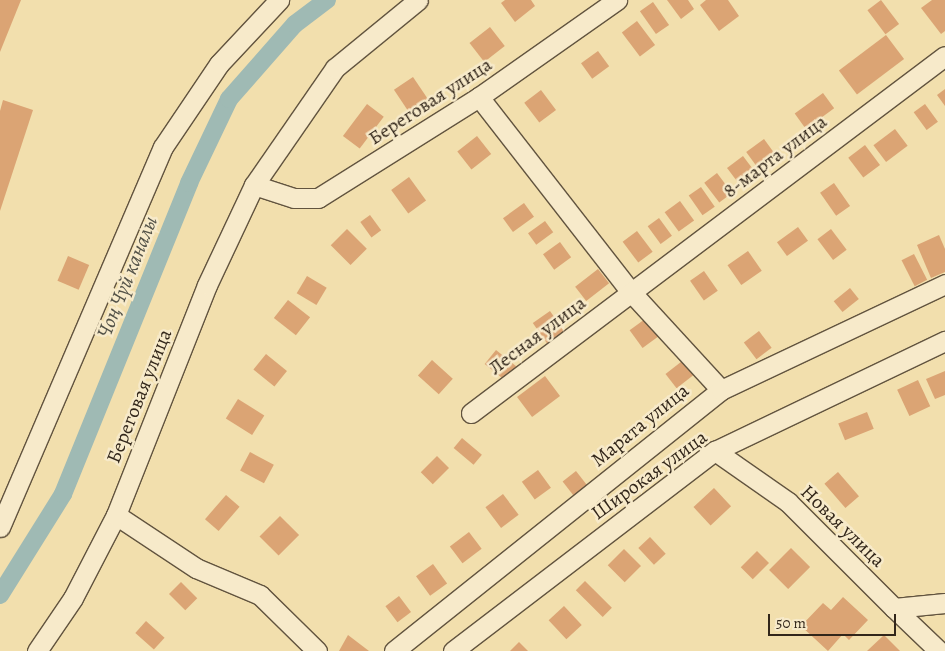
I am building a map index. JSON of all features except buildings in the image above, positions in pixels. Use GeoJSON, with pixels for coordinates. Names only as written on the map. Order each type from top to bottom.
{"type":"FeatureCollection","features":[{"type":"Feature","properties":{"kind":"street"},"geometry":{"type":"LineString","coordinates":[[0,527],[163,147],[219,64],[279,0]]}},
{"type":"Feature","properties":{"kind":"street","name":"Береговая улица"},"geometry":{"type":"LineString","coordinates":[[37,651],[73,598],[116,515],[207,285],[254,185],[335,68],[418,0]]}},
{"type":"Feature","properties":{"kind":"street","name":"Береговая улица"},"geometry":{"type":"LineString","coordinates":[[254,185],[294,198],[318,198],[479,97],[617,0]]}},
{"type":"Feature","properties":{"kind":"street","name":"8-марта улица"},"geometry":{"type":"LineString","coordinates":[[631,292],[945,56]]}},
{"type":"Feature","properties":{"kind":"street"},"geometry":{"type":"LineString","coordinates":[[479,97],[631,292],[720,390]]}},
{"type":"Feature","properties":{"kind":"street","name":"Марата улица"},"geometry":{"type":"LineString","coordinates":[[394,651],[720,390],[945,284]]}},
{"type":"Feature","properties":{"kind":"street","name":"Лесная улица"},"geometry":{"type":"LineString","coordinates":[[471,414],[631,292]]}},
{"type":"Feature","properties":{"kind":"street","name":"Широкая улица"},"geometry":{"type":"LineString","coordinates":[[453,651],[714,451],[945,341]]}},
{"type":"Feature","properties":{"kind":"street","name":"Новая улица"},"geometry":{"type":"LineString","coordinates":[[714,451],[788,502],[939,651]]}},
{"type":"Feature","properties":{"kind":"street"},"geometry":{"type":"LineString","coordinates":[[116,515],[138,526],[196,568],[260,595],[317,651]]}},
{"type":"Feature","properties":{"kind":"street"},"geometry":{"type":"LineString","coordinates":[[894,608],[945,604]]}},
{"type":"Feature","properties":{"kind":"waterway","name":"Чоң Чүй каналы"},"geometry":{"type":"LineString","coordinates":[[0,595],[63,494],[189,183],[229,99],[295,24],[327,0]]}}]}
